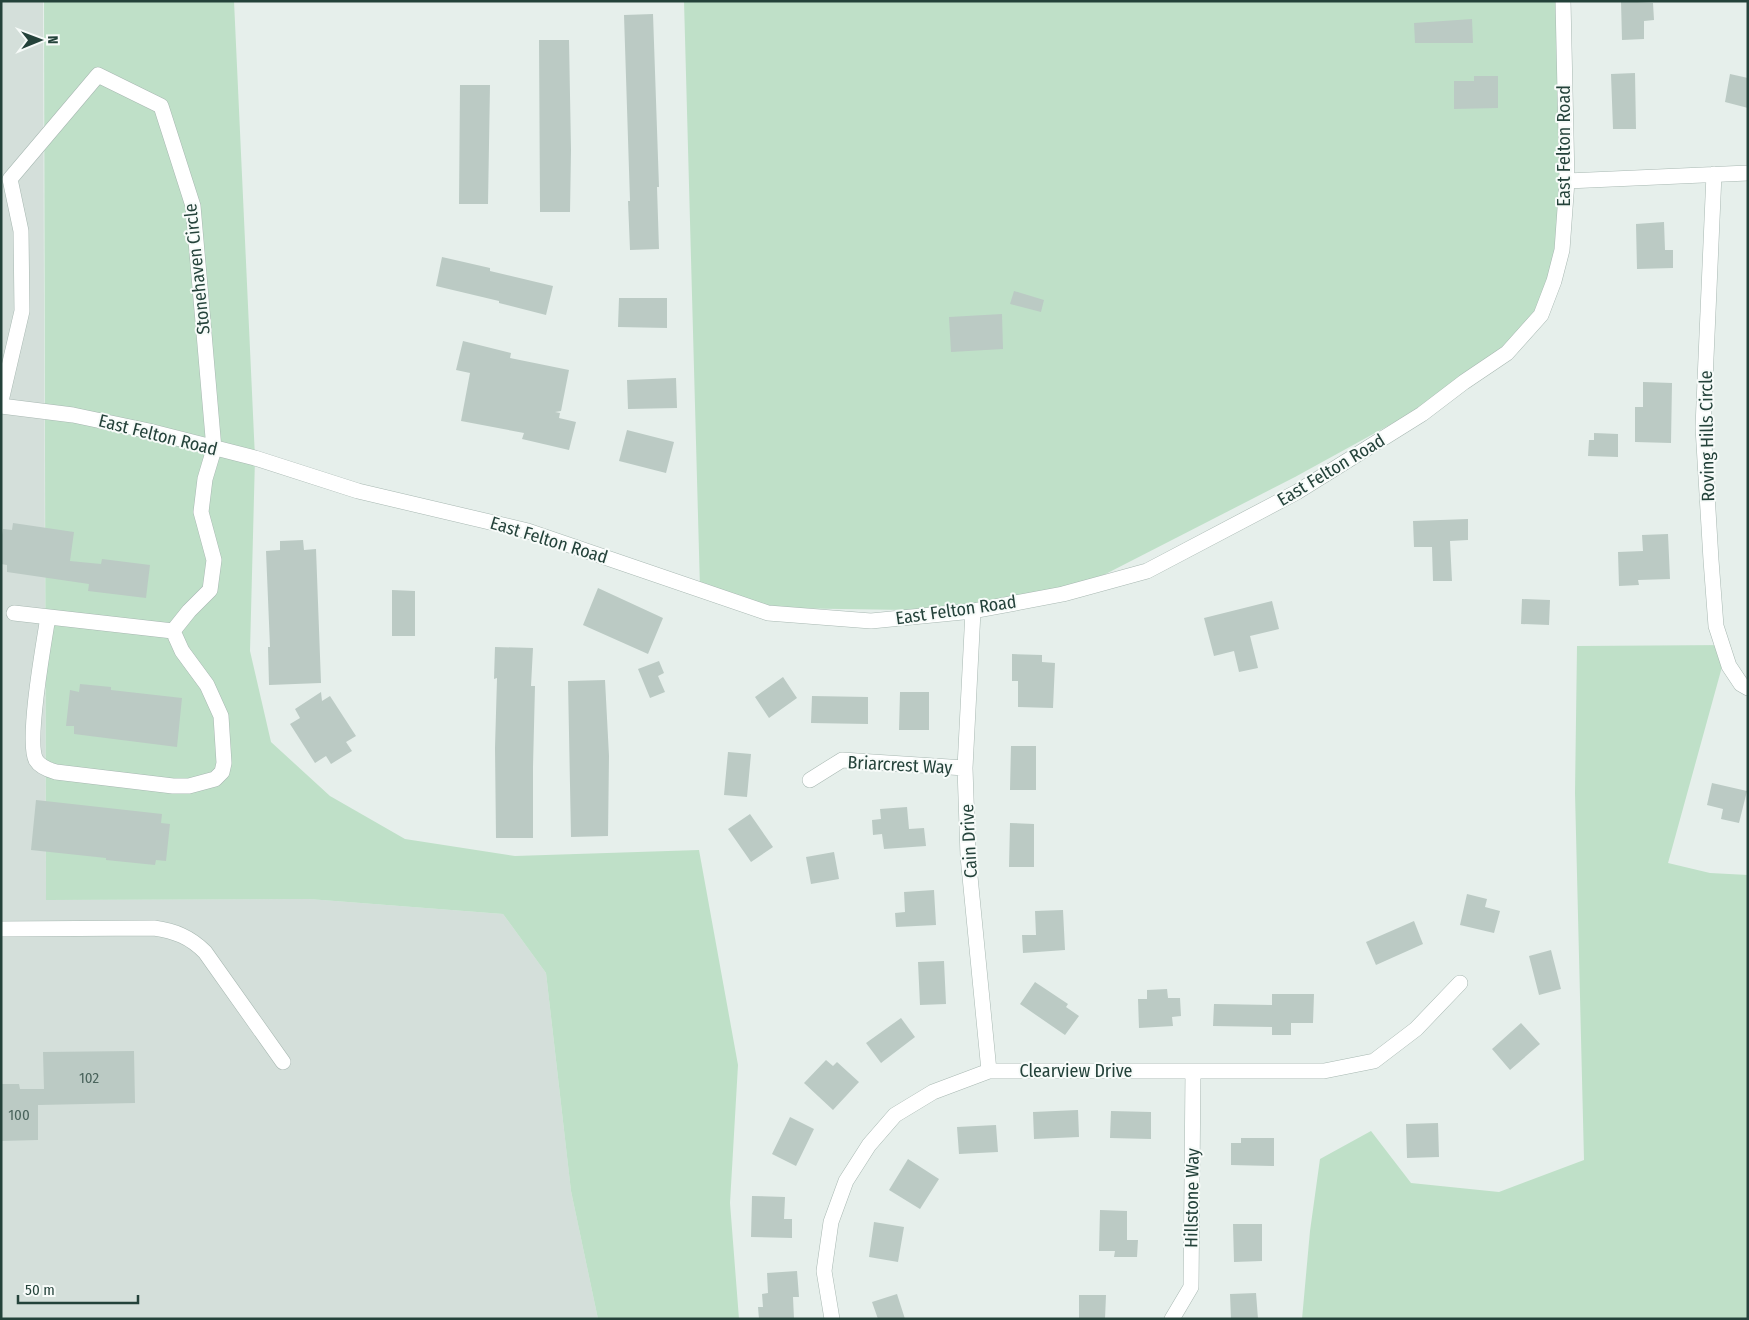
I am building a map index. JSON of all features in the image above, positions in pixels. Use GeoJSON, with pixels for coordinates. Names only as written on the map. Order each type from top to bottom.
{"type":"FeatureCollection","features":[{"type":"Feature","properties":{"kind":"street","name":"East Felton Road"},"geometry":{"type":"LineString","coordinates":[[1,406],[73,415],[149,431],[255,458],[358,491],[528,531],[768,613],[871,621],[973,611],[1063,594],[1147,571],[1297,492],[1422,414],[1464,382],[1507,353],[1541,315],[1554,281],[1562,250],[1567,182],[1563,1]]}},
{"type":"Feature","properties":{"kind":"street","name":"Stonehaven Circle"},"geometry":{"type":"LineString","coordinates":[[1,401],[22,311],[21,230],[10,179],[98,75],[161,106],[193,206],[214,449]]}},
{"type":"Feature","properties":{"kind":"street"},"geometry":{"type":"LineString","coordinates":[[1567,182],[1748,173]]}},
{"type":"Feature","properties":{"kind":"street","name":"Roving Hills Circle"},"geometry":{"type":"LineString","coordinates":[[1714,174],[1703,427],[1711,560],[1716,626],[1728,666],[1741,684],[1748,688]]}},
{"type":"Feature","properties":{"kind":"street"},"geometry":{"type":"LineString","coordinates":[[173,631],[189,611],[210,590],[214,560],[201,512],[205,479],[214,449]]}},
{"type":"Feature","properties":{"kind":"street","name":"Cain Drive"},"geometry":{"type":"LineString","coordinates":[[973,611],[965,768],[968,856],[989,1071]]}},
{"type":"Feature","properties":{"kind":"street"},"geometry":{"type":"LineString","coordinates":[[14,613],[173,631]]}},
{"type":"Feature","properties":{"kind":"street"},"geometry":{"type":"LineString","coordinates":[[48,617],[33,722],[33,746],[36,761],[44,768],[56,772],[173,786],[189,786],[215,779],[222,772],[224,763],[221,716],[207,685],[182,651],[173,631]]}},
{"type":"Feature","properties":{"kind":"street","name":"Briarcrest Way"},"geometry":{"type":"LineString","coordinates":[[810,780],[842,760],[965,768]]}},
{"type":"Feature","properties":{"kind":"street"},"geometry":{"type":"LineString","coordinates":[[1,929],[154,928],[169,930],[184,936],[195,942],[205,952],[283,1062]]}},
{"type":"Feature","properties":{"kind":"street","name":"Clearview Drive"},"geometry":{"type":"LineString","coordinates":[[832,1319],[824,1270],[831,1222],[846,1181],[869,1145],[895,1115],[933,1092],[989,1071],[1324,1071],[1374,1061],[1416,1029],[1460,983]]}},
{"type":"Feature","properties":{"kind":"street","name":"Hillstone Way"},"geometry":{"type":"LineString","coordinates":[[1172,1319],[1191,1287],[1194,1071]]}},
{"type":"Feature","properties":{"kind":"shaded area"},"geometry":{"type":"Polygon","coordinates":[[[1,1],[43,1],[46,900],[309,899],[503,914],[546,973],[571,1191],[598,1319],[1,1319],[1,1]]]}},
{"type":"Feature","properties":{"kind":"green space"},"geometry":{"type":"Polygon","coordinates":[[[44,1],[234,1],[255,458],[250,651],[271,742],[330,796],[405,839],[515,856],[699,850],[738,1065],[730,1203],[739,1319],[598,1319],[571,1191],[546,973],[503,914],[309,899],[46,900],[44,1]]]}},
{"type":"Feature","properties":{"kind":"green space"},"geometry":{"type":"Polygon","coordinates":[[[684,1],[1563,1],[1567,181],[1547,297],[1521,337],[1455,389],[1295,477],[1090,582],[973,611],[776,608],[700,589],[684,1]]]}},
{"type":"Feature","properties":{"kind":"green space"},"geometry":{"type":"Polygon","coordinates":[[[1728,645],[1668,863],[1710,873],[1748,875],[1748,1319],[1302,1319],[1310,1231],[1320,1159],[1371,1131],[1411,1183],[1499,1192],[1584,1160],[1575,793],[1577,646],[1728,645]]]}},
{"type":"Feature","properties":{"kind":"building"},"geometry":{"type":"Polygon","coordinates":[[[1621,1],[1653,3],[1654,20],[1644,21],[1644,39],[1622,40],[1621,1]]]}},
{"type":"Feature","properties":{"kind":"building"},"geometry":{"type":"Polygon","coordinates":[[[653,14],[659,187],[657,187],[659,249],[630,250],[624,15],[653,14]]]}},
{"type":"Feature","properties":{"kind":"building"},"geometry":{"type":"Polygon","coordinates":[[[1472,19],[1473,43],[1415,43],[1414,23],[1472,19]]]}},
{"type":"Feature","properties":{"kind":"building"},"geometry":{"type":"Polygon","coordinates":[[[539,40],[569,40],[570,212],[540,212],[539,40]]]}},
{"type":"Feature","properties":{"kind":"building"},"geometry":{"type":"Polygon","coordinates":[[[1635,73],[1636,129],[1613,129],[1611,74],[1635,73]]]}},
{"type":"Feature","properties":{"kind":"building"},"geometry":{"type":"Polygon","coordinates":[[[1730,74],[1748,78],[1748,108],[1725,102],[1730,74]]]}},
{"type":"Feature","properties":{"kind":"building"},"geometry":{"type":"Polygon","coordinates":[[[1474,76],[1498,76],[1498,108],[1454,109],[1454,81],[1474,81],[1474,76]]]}},
{"type":"Feature","properties":{"kind":"building"},"geometry":{"type":"Polygon","coordinates":[[[460,85],[490,85],[488,204],[459,204],[460,85]]]}},
{"type":"Feature","properties":{"kind":"building"},"geometry":{"type":"Polygon","coordinates":[[[1664,222],[1665,250],[1673,250],[1673,268],[1637,269],[1636,224],[1664,222]]]}},
{"type":"Feature","properties":{"kind":"building"},"geometry":{"type":"Polygon","coordinates":[[[442,257],[553,286],[546,315],[499,303],[499,301],[436,286],[442,257]]]}},
{"type":"Feature","properties":{"kind":"building"},"geometry":{"type":"Polygon","coordinates":[[[1014,291],[1044,300],[1041,312],[1010,304],[1014,291]]]}},
{"type":"Feature","properties":{"kind":"building"},"geometry":{"type":"Polygon","coordinates":[[[619,298],[667,298],[667,328],[618,327],[619,298]]]}},
{"type":"Feature","properties":{"kind":"building"},"geometry":{"type":"Polygon","coordinates":[[[1002,314],[1003,349],[951,352],[949,317],[1002,314]]]}},
{"type":"Feature","properties":{"kind":"building"},"geometry":{"type":"Polygon","coordinates":[[[463,341],[511,353],[510,358],[569,370],[561,411],[555,412],[560,413],[559,418],[576,422],[569,450],[522,439],[524,433],[461,421],[470,373],[456,370],[463,341]]]}},
{"type":"Feature","properties":{"kind":"building"},"geometry":{"type":"Polygon","coordinates":[[[676,378],[677,408],[628,409],[627,380],[676,378]]]}},
{"type":"Feature","properties":{"kind":"building"},"geometry":{"type":"Polygon","coordinates":[[[1643,382],[1672,383],[1671,443],[1635,442],[1635,407],[1643,407],[1643,382]]]}},
{"type":"Feature","properties":{"kind":"building"},"geometry":{"type":"Polygon","coordinates":[[[627,430],[674,442],[666,473],[619,461],[627,430]]]}},
{"type":"Feature","properties":{"kind":"building"},"geometry":{"type":"Polygon","coordinates":[[[1594,433],[1618,434],[1618,457],[1588,456],[1589,440],[1594,440],[1594,433]]]}},
{"type":"Feature","properties":{"kind":"building"},"geometry":{"type":"Polygon","coordinates":[[[1468,519],[1468,540],[1450,541],[1452,581],[1433,581],[1432,547],[1414,547],[1413,521],[1468,519]]]}},
{"type":"Feature","properties":{"kind":"building"},"geometry":{"type":"Polygon","coordinates":[[[13,523],[74,532],[70,561],[101,564],[102,559],[150,565],[146,598],[88,591],[89,584],[7,572],[7,565],[1,564],[1,541],[3,529],[12,530],[13,523]]]}},
{"type":"Feature","properties":{"kind":"building"},"geometry":{"type":"Polygon","coordinates":[[[1668,534],[1670,579],[1638,580],[1639,585],[1619,586],[1618,552],[1643,551],[1642,535],[1668,534]]]}},
{"type":"Feature","properties":{"kind":"building"},"geometry":{"type":"Polygon","coordinates":[[[303,540],[304,550],[316,549],[321,683],[269,685],[268,647],[270,647],[266,551],[280,550],[280,541],[303,540]]]}},
{"type":"Feature","properties":{"kind":"building"},"geometry":{"type":"Polygon","coordinates":[[[598,588],[663,618],[648,654],[583,625],[598,588]]]}},
{"type":"Feature","properties":{"kind":"building"},"geometry":{"type":"Polygon","coordinates":[[[392,590],[415,591],[415,636],[392,636],[392,590]]]}},
{"type":"Feature","properties":{"kind":"building"},"geometry":{"type":"Polygon","coordinates":[[[1522,599],[1550,600],[1549,625],[1521,624],[1522,599]]]}},
{"type":"Feature","properties":{"kind":"building"},"geometry":{"type":"Polygon","coordinates":[[[1272,601],[1279,629],[1250,636],[1258,668],[1239,672],[1234,651],[1214,656],[1204,618],[1272,601]]]}},
{"type":"Feature","properties":{"kind":"building"},"geometry":{"type":"Polygon","coordinates":[[[495,647],[533,648],[531,686],[535,686],[533,838],[496,838],[495,748],[497,678],[494,679],[495,647]]]}},
{"type":"Feature","properties":{"kind":"building"},"geometry":{"type":"Polygon","coordinates":[[[1012,654],[1042,655],[1042,662],[1055,663],[1053,708],[1018,707],[1018,681],[1012,681],[1012,654]]]}},
{"type":"Feature","properties":{"kind":"building"},"geometry":{"type":"Polygon","coordinates":[[[659,661],[664,673],[658,676],[665,692],[650,698],[638,669],[659,661]]]}},
{"type":"Feature","properties":{"kind":"building"},"geometry":{"type":"Polygon","coordinates":[[[783,677],[797,698],[769,718],[755,697],[783,677]]]}},
{"type":"Feature","properties":{"kind":"building"},"geometry":{"type":"Polygon","coordinates":[[[605,680],[609,756],[608,836],[571,837],[568,681],[605,680]]]}},
{"type":"Feature","properties":{"kind":"building"},"geometry":{"type":"Polygon","coordinates":[[[80,684],[111,687],[111,690],[182,698],[177,747],[74,734],[74,726],[66,726],[70,690],[79,692],[80,684]]]}},
{"type":"Feature","properties":{"kind":"building"},"geometry":{"type":"Polygon","coordinates":[[[321,692],[322,701],[330,696],[356,736],[346,742],[352,751],[331,764],[326,756],[315,763],[290,724],[300,718],[295,709],[321,692]]]}},
{"type":"Feature","properties":{"kind":"building"},"geometry":{"type":"Polygon","coordinates":[[[900,692],[929,692],[929,730],[899,730],[900,692]]]}},
{"type":"Feature","properties":{"kind":"building"},"geometry":{"type":"Polygon","coordinates":[[[812,696],[868,697],[868,724],[811,723],[812,696]]]}},
{"type":"Feature","properties":{"kind":"building"},"geometry":{"type":"Polygon","coordinates":[[[1011,746],[1036,746],[1036,790],[1010,790],[1011,746]]]}},
{"type":"Feature","properties":{"kind":"building"},"geometry":{"type":"Polygon","coordinates":[[[728,752],[751,754],[747,797],[724,795],[728,752]]]}},
{"type":"Feature","properties":{"kind":"building"},"geometry":{"type":"Polygon","coordinates":[[[1712,783],[1747,791],[1739,823],[1721,819],[1723,809],[1707,805],[1712,783]]]}},
{"type":"Feature","properties":{"kind":"building"},"geometry":{"type":"Polygon","coordinates":[[[36,800],[162,814],[161,823],[170,824],[166,861],[156,860],[155,865],[31,850],[36,800]]]}},
{"type":"Feature","properties":{"kind":"building"},"geometry":{"type":"Polygon","coordinates":[[[907,807],[909,829],[924,828],[926,846],[884,849],[882,834],[873,835],[872,820],[881,819],[880,809],[907,807]]]}},
{"type":"Feature","properties":{"kind":"building"},"geometry":{"type":"Polygon","coordinates":[[[750,814],[773,847],[751,862],[728,829],[750,814]]]}},
{"type":"Feature","properties":{"kind":"building"},"geometry":{"type":"Polygon","coordinates":[[[1010,823],[1034,824],[1034,867],[1009,867],[1010,823]]]}},
{"type":"Feature","properties":{"kind":"building"},"geometry":{"type":"Polygon","coordinates":[[[834,852],[839,879],[811,884],[806,857],[834,852]]]}},
{"type":"Feature","properties":{"kind":"building"},"geometry":{"type":"Polygon","coordinates":[[[934,890],[936,925],[896,927],[895,913],[905,912],[904,892],[934,890]]]}},
{"type":"Feature","properties":{"kind":"building"},"geometry":{"type":"Polygon","coordinates":[[[1467,894],[1487,899],[1485,907],[1500,911],[1494,933],[1460,925],[1467,894]]]}},
{"type":"Feature","properties":{"kind":"building"},"geometry":{"type":"Polygon","coordinates":[[[1063,910],[1065,950],[1023,953],[1022,935],[1036,935],[1035,911],[1063,910]]]}},
{"type":"Feature","properties":{"kind":"building"},"geometry":{"type":"Polygon","coordinates":[[[1414,921],[1423,944],[1376,965],[1366,942],[1414,921]]]}},
{"type":"Feature","properties":{"kind":"building"},"geometry":{"type":"Polygon","coordinates":[[[1551,950],[1561,989],[1539,995],[1529,956],[1551,950]]]}},
{"type":"Feature","properties":{"kind":"building"},"geometry":{"type":"Polygon","coordinates":[[[944,961],[946,1004],[920,1005],[918,962],[944,961]]]}},
{"type":"Feature","properties":{"kind":"building"},"geometry":{"type":"Polygon","coordinates":[[[1035,982],[1068,1004],[1066,1007],[1079,1016],[1065,1035],[1020,1004],[1035,982]]]}},
{"type":"Feature","properties":{"kind":"building"},"geometry":{"type":"Polygon","coordinates":[[[1167,989],[1168,998],[1180,998],[1181,1016],[1172,1017],[1173,1026],[1139,1028],[1138,999],[1147,999],[1147,990],[1167,989]]]}},
{"type":"Feature","properties":{"kind":"building"},"geometry":{"type":"Polygon","coordinates":[[[1272,994],[1314,994],[1313,1023],[1291,1023],[1291,1035],[1272,1035],[1272,1027],[1213,1026],[1214,1004],[1272,1005],[1272,994]]]}},
{"type":"Feature","properties":{"kind":"building"},"geometry":{"type":"Polygon","coordinates":[[[901,1018],[915,1037],[881,1063],[866,1043],[901,1018]]]}},
{"type":"Feature","properties":{"kind":"building"},"geometry":{"type":"Polygon","coordinates":[[[1521,1023],[1540,1044],[1510,1070],[1492,1049],[1521,1023]]]}},
{"type":"Feature","properties":{"kind":"building"},"geometry":{"type":"Polygon","coordinates":[[[134,1051],[135,1103],[38,1105],[38,1140],[1,1141],[1,1084],[19,1084],[20,1089],[44,1089],[43,1052],[134,1051]]]}},
{"type":"Feature","properties":{"kind":"building"},"geometry":{"type":"Polygon","coordinates":[[[826,1060],[833,1066],[837,1062],[859,1082],[833,1110],[804,1083],[826,1060]]]}},
{"type":"Feature","properties":{"kind":"building"},"geometry":{"type":"Polygon","coordinates":[[[1078,1110],[1079,1137],[1034,1139],[1033,1112],[1078,1110]]]}},
{"type":"Feature","properties":{"kind":"building"},"geometry":{"type":"Polygon","coordinates":[[[1111,1111],[1151,1112],[1151,1139],[1110,1138],[1111,1111]]]}},
{"type":"Feature","properties":{"kind":"building"},"geometry":{"type":"Polygon","coordinates":[[[790,1117],[814,1129],[796,1166],[772,1154],[790,1117]]]}},
{"type":"Feature","properties":{"kind":"building"},"geometry":{"type":"Polygon","coordinates":[[[1438,1123],[1439,1157],[1407,1158],[1406,1124],[1438,1123]]]}},
{"type":"Feature","properties":{"kind":"building"},"geometry":{"type":"Polygon","coordinates":[[[996,1125],[998,1152],[959,1154],[957,1127],[996,1125]]]}},
{"type":"Feature","properties":{"kind":"building"},"geometry":{"type":"Polygon","coordinates":[[[1241,1138],[1274,1138],[1274,1166],[1231,1165],[1231,1143],[1241,1143],[1241,1138]]]}},
{"type":"Feature","properties":{"kind":"building"},"geometry":{"type":"Polygon","coordinates":[[[908,1159],[939,1179],[920,1209],[889,1190],[908,1159]]]}},
{"type":"Feature","properties":{"kind":"building"},"geometry":{"type":"Polygon","coordinates":[[[752,1196],[785,1197],[784,1219],[792,1219],[792,1238],[751,1237],[752,1196]]]}},
{"type":"Feature","properties":{"kind":"building"},"geometry":{"type":"Polygon","coordinates":[[[1100,1210],[1127,1211],[1127,1240],[1138,1240],[1137,1257],[1114,1257],[1115,1251],[1099,1251],[1100,1210]]]}},
{"type":"Feature","properties":{"kind":"building"},"geometry":{"type":"Polygon","coordinates":[[[874,1222],[904,1227],[898,1262],[869,1257],[874,1222]]]}},
{"type":"Feature","properties":{"kind":"building"},"geometry":{"type":"Polygon","coordinates":[[[1233,1224],[1262,1224],[1262,1261],[1234,1262],[1233,1224]]]}},
{"type":"Feature","properties":{"kind":"building"},"geometry":{"type":"Polygon","coordinates":[[[797,1271],[799,1297],[793,1297],[794,1319],[759,1319],[758,1307],[763,1307],[762,1294],[768,1293],[767,1273],[797,1271]]]}},
{"type":"Feature","properties":{"kind":"building"},"geometry":{"type":"Polygon","coordinates":[[[1256,1293],[1258,1319],[1231,1319],[1230,1294],[1256,1293]]]}},
{"type":"Feature","properties":{"kind":"building"},"geometry":{"type":"Polygon","coordinates":[[[897,1294],[905,1319],[878,1319],[872,1302],[897,1294]]]}},
{"type":"Feature","properties":{"kind":"building"},"geometry":{"type":"Polygon","coordinates":[[[1079,1295],[1106,1295],[1105,1319],[1079,1319],[1079,1295]]]}}]}
